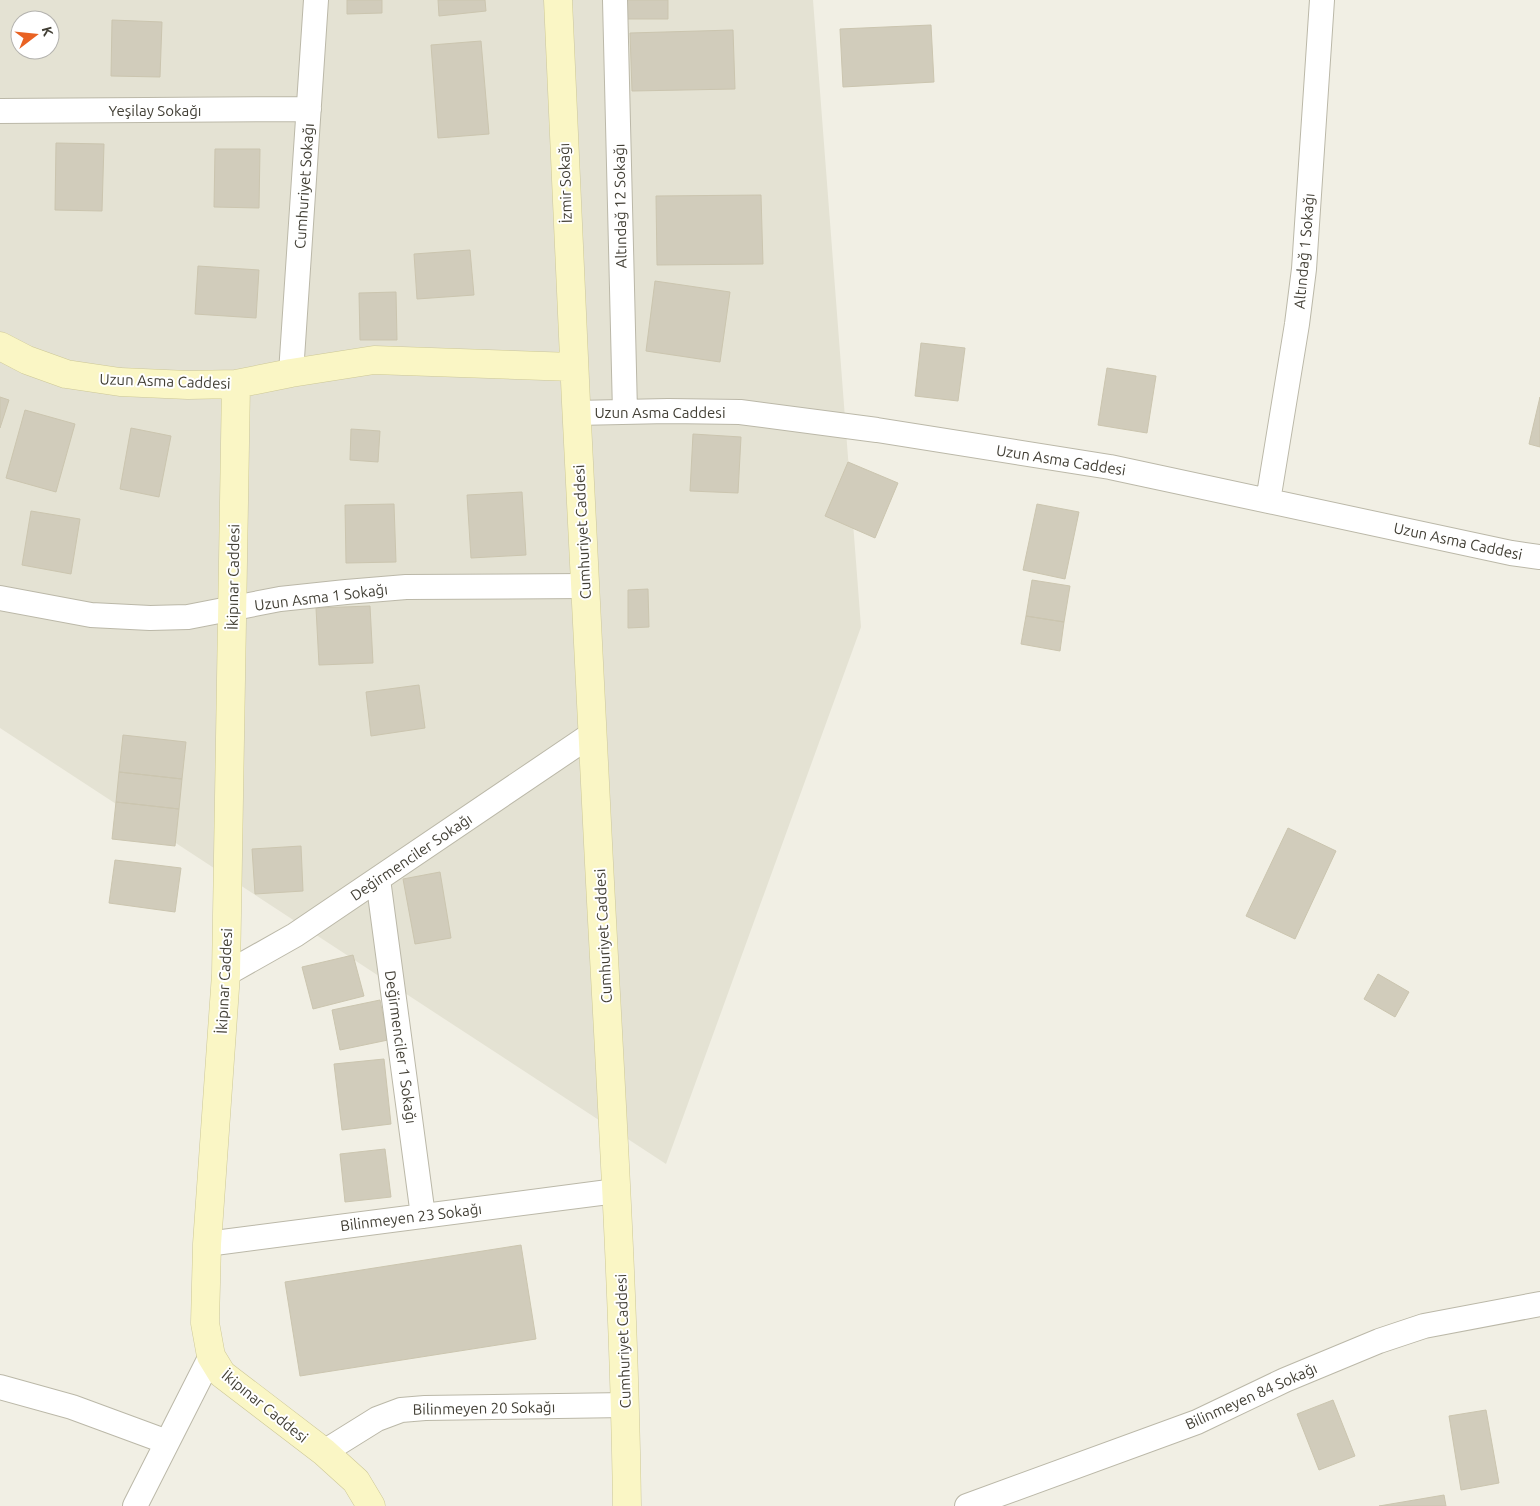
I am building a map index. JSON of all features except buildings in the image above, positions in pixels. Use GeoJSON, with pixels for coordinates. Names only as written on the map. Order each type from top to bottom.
{"type":"FeatureCollection","features":[{"type":"Feature","properties":{"kind":"street","name":"Cumhuriyet Sokağı"},"geometry":{"type":"LineString","coordinates":[[291,373],[316,0]]}},
{"type":"Feature","properties":{"kind":"street","name":"İzmir Sokağı"},"geometry":{"type":"LineString","coordinates":[[558,0],[573,366]]}},
{"type":"Feature","properties":{"kind":"street","name":"Altındağ 12 Sokağı"},"geometry":{"type":"LineString","coordinates":[[616,0],[625,412]]}},
{"type":"Feature","properties":{"kind":"street","name":"Altındağ 1 Sokağı"},"geometry":{"type":"LineString","coordinates":[[1268,500],[1297,324],[1304,269],[1322,0]]}},
{"type":"Feature","properties":{"kind":"street","name":"Yeşilay Sokağı"},"geometry":{"type":"LineString","coordinates":[[0,110],[309,109]]}},
{"type":"Feature","properties":{"kind":"street","name":"Uzun Asma Caddesi"},"geometry":{"type":"LineString","coordinates":[[0,346],[27,360],[66,374],[120,382],[188,385],[236,384],[374,360],[573,366]]}},
{"type":"Feature","properties":{"kind":"street","name":"Cumhuriyet Caddesi"},"geometry":{"type":"LineString","coordinates":[[573,366],[616,1190],[626,1406],[627,1506]]}},
{"type":"Feature","properties":{"kind":"street","name":"İkipınar Caddesi"},"geometry":{"type":"LineString","coordinates":[[236,384],[226,974],[206,1244],[205,1323],[211,1356],[222,1374],[324,1452],[356,1481],[371,1506]]}},
{"type":"Feature","properties":{"kind":"street","name":"Uzun Asma Caddesi"},"geometry":{"type":"LineString","coordinates":[[576,413],[740,412],[877,430],[1110,467],[1511,553],[1540,557]]}},
{"type":"Feature","properties":{"kind":"street","name":"Uzun Asma 1 Sokağı"},"geometry":{"type":"LineString","coordinates":[[0,598],[91,615],[150,618],[188,617],[280,599],[406,587],[585,586]]}},
{"type":"Feature","properties":{"kind":"street","name":"Değirmenciler Sokağı"},"geometry":{"type":"LineString","coordinates":[[226,974],[295,934],[592,734]]}},
{"type":"Feature","properties":{"kind":"street","name":"Değirmenciler 1 Sokağı"},"geometry":{"type":"LineString","coordinates":[[378,879],[423,1216]]}},
{"type":"Feature","properties":{"kind":"street","name":"Bilinmeyen 23 Sokağı"},"geometry":{"type":"LineString","coordinates":[[206,1244],[616,1190]]}},
{"type":"Feature","properties":{"kind":"street","name":"Bilinmeyen 84 Sokağı"},"geometry":{"type":"LineString","coordinates":[[967,1506],[1197,1422],[1285,1380],[1379,1341],[1424,1326],[1540,1304]]}},
{"type":"Feature","properties":{"kind":"street"},"geometry":{"type":"LineString","coordinates":[[135,1506],[211,1356]]}},
{"type":"Feature","properties":{"kind":"street"},"geometry":{"type":"LineString","coordinates":[[0,1386],[72,1407],[167,1442]]}},
{"type":"Feature","properties":{"kind":"street","name":"Bilinmeyen 20 Sokağı"},"geometry":{"type":"LineString","coordinates":[[324,1452],[377,1419],[401,1410],[425,1408],[626,1406]]}},
{"type":"Feature","properties":{"kind":"shaded area"},"geometry":{"type":"Polygon","coordinates":[[[0,0],[813,0],[861,627],[666,1164],[0,728],[0,0]]]}}]}
